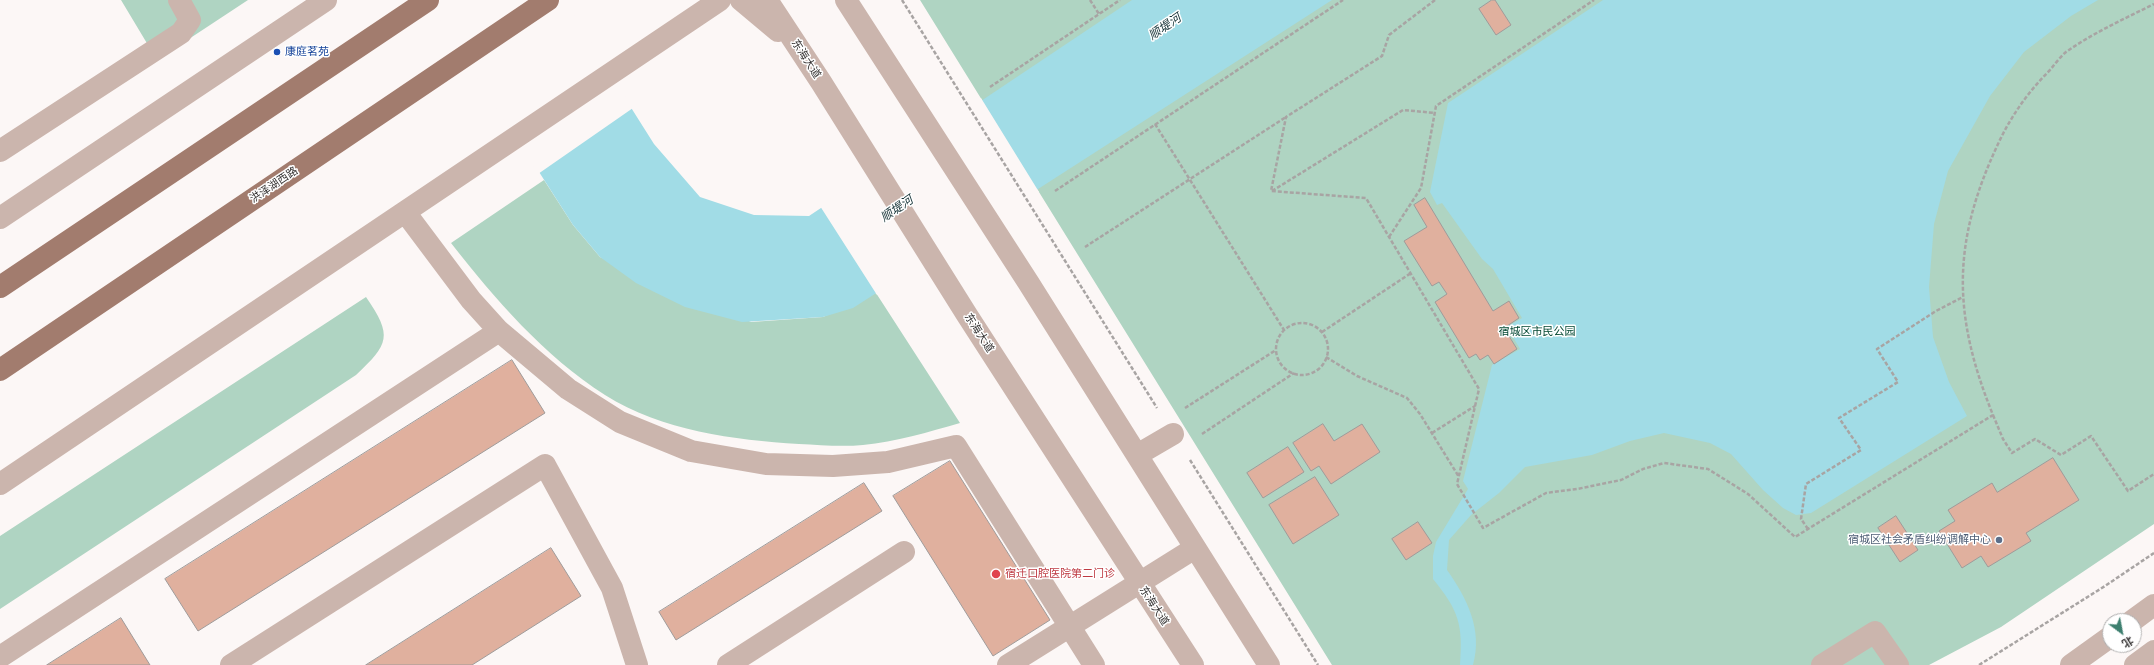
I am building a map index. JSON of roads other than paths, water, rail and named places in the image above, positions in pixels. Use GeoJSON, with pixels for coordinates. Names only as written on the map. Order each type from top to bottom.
{"type":"FeatureCollection","features":[{"type":"Feature","properties":{"kind":"main road"},"geometry":{"type":"LineString","coordinates":[[0,286],[428,0]]}},
{"type":"Feature","properties":{"kind":"main road"},"geometry":{"type":"LineString","coordinates":[[505,29],[518,8],[517,0]]}},
{"type":"Feature","properties":{"kind":"main road","name":"洪泽湖西路"},"geometry":{"type":"LineString","coordinates":[[0,370],[548,0]]}},
{"type":"Feature","properties":{"kind":"street"},"geometry":{"type":"LineString","coordinates":[[0,152],[181,33],[190,20],[179,0]]}},
{"type":"Feature","properties":{"kind":"street"},"geometry":{"type":"LineString","coordinates":[[0,218],[326,0]]}},
{"type":"Feature","properties":{"kind":"street"},"geometry":{"type":"LineString","coordinates":[[0,484],[720,0]]}},
{"type":"Feature","properties":{"kind":"street"},"geometry":{"type":"LineString","coordinates":[[741,0],[802,52]]}},
{"type":"Feature","properties":{"kind":"street","name":"东海大道"},"geometry":{"type":"LineString","coordinates":[[767,0],[802,52],[967,315],[1192,665]]}},
{"type":"Feature","properties":{"kind":"street"},"geometry":{"type":"LineString","coordinates":[[846,0],[1028,282],[1269,665]]}},
{"type":"Feature","properties":{"kind":"street"},"geometry":{"type":"LineString","coordinates":[[854,0],[861,24]]}},
{"type":"Feature","properties":{"kind":"street"},"geometry":{"type":"LineString","coordinates":[[405,212],[471,300],[499,330],[568,389],[620,422],[691,451],[766,464],[833,466],[888,462],[956,446],[1094,665]]}},
{"type":"Feature","properties":{"kind":"street"},"geometry":{"type":"LineString","coordinates":[[0,657],[499,330]]}},
{"type":"Feature","properties":{"kind":"street"},"geometry":{"type":"LineString","coordinates":[[1137,455],[1173,434]]}},
{"type":"Feature","properties":{"kind":"street"},"geometry":{"type":"LineString","coordinates":[[231,665],[545,465],[612,588],[637,665]]}},
{"type":"Feature","properties":{"kind":"street"},"geometry":{"type":"LineString","coordinates":[[1008,665],[1195,548]]}},
{"type":"Feature","properties":{"kind":"street"},"geometry":{"type":"LineString","coordinates":[[728,665],[904,552]]}},
{"type":"Feature","properties":{"kind":"street"},"geometry":{"type":"LineString","coordinates":[[2142,614],[2154,605]]}},
{"type":"Feature","properties":{"kind":"street"},"geometry":{"type":"LineString","coordinates":[[1822,665],[1875,632],[1898,665]]}},
{"type":"Feature","properties":{"kind":"street"},"geometry":{"type":"LineString","coordinates":[[2071,665],[2102,643]]}},
{"type":"Feature","properties":{"kind":"street"},"geometry":{"type":"LineString","coordinates":[[2135,665],[2154,651]]}},
{"type":"Feature","properties":{"kind":"water","name":"顺堤河"},"geometry":{"type":"Polygon","coordinates":[[[429,0],[563,0],[654,144],[700,197],[754,215],[809,216],[1132,0],[1332,0],[853,308],[823,317],[742,322],[685,307],[636,283],[600,257],[573,225],[429,0]]]}},
{"type":"Feature","properties":{"kind":"water"},"geometry":{"type":"Polygon","coordinates":[[[1603,0],[2098,0],[2071,16],[2024,52],[1990,96],[1948,171],[1934,224],[1929,287],[1933,337],[1949,382],[1967,416],[1811,513],[1796,515],[1783,508],[1763,490],[1731,454],[1710,443],[1664,433],[1630,441],[1592,455],[1525,467],[1499,493],[1471,515],[1449,540],[1447,570],[1467,603],[1476,639],[1476,652],[1473,665],[1460,665],[1460,628],[1454,609],[1433,579],[1433,556],[1436,542],[1468,489],[1463,481],[1492,365],[1520,349],[1507,327],[1522,318],[1493,269],[1482,259],[1442,203],[1437,205],[1430,192],[1448,103],[1603,0]]]}},
{"type":"Feature","properties":{"kind":"place","name":"康庭茗苑"},"geometry":{"type":"Point","coordinates":[277,52]}},
{"type":"Feature","properties":{"kind":"place","name":"宿城区社会矛盾纠纷调解中心"},"geometry":{"type":"Point","coordinates":[1999,540]}},
{"type":"Feature","properties":{"kind":"place","name":"宿迁口腔医院第二门诊"},"geometry":{"type":"Point","coordinates":[996,574]}},
{"type":"Feature","properties":{"kind":"park label","name":"宿城区市民公园"},"geometry":{"type":"Point","coordinates":[1537,332]}}]}
